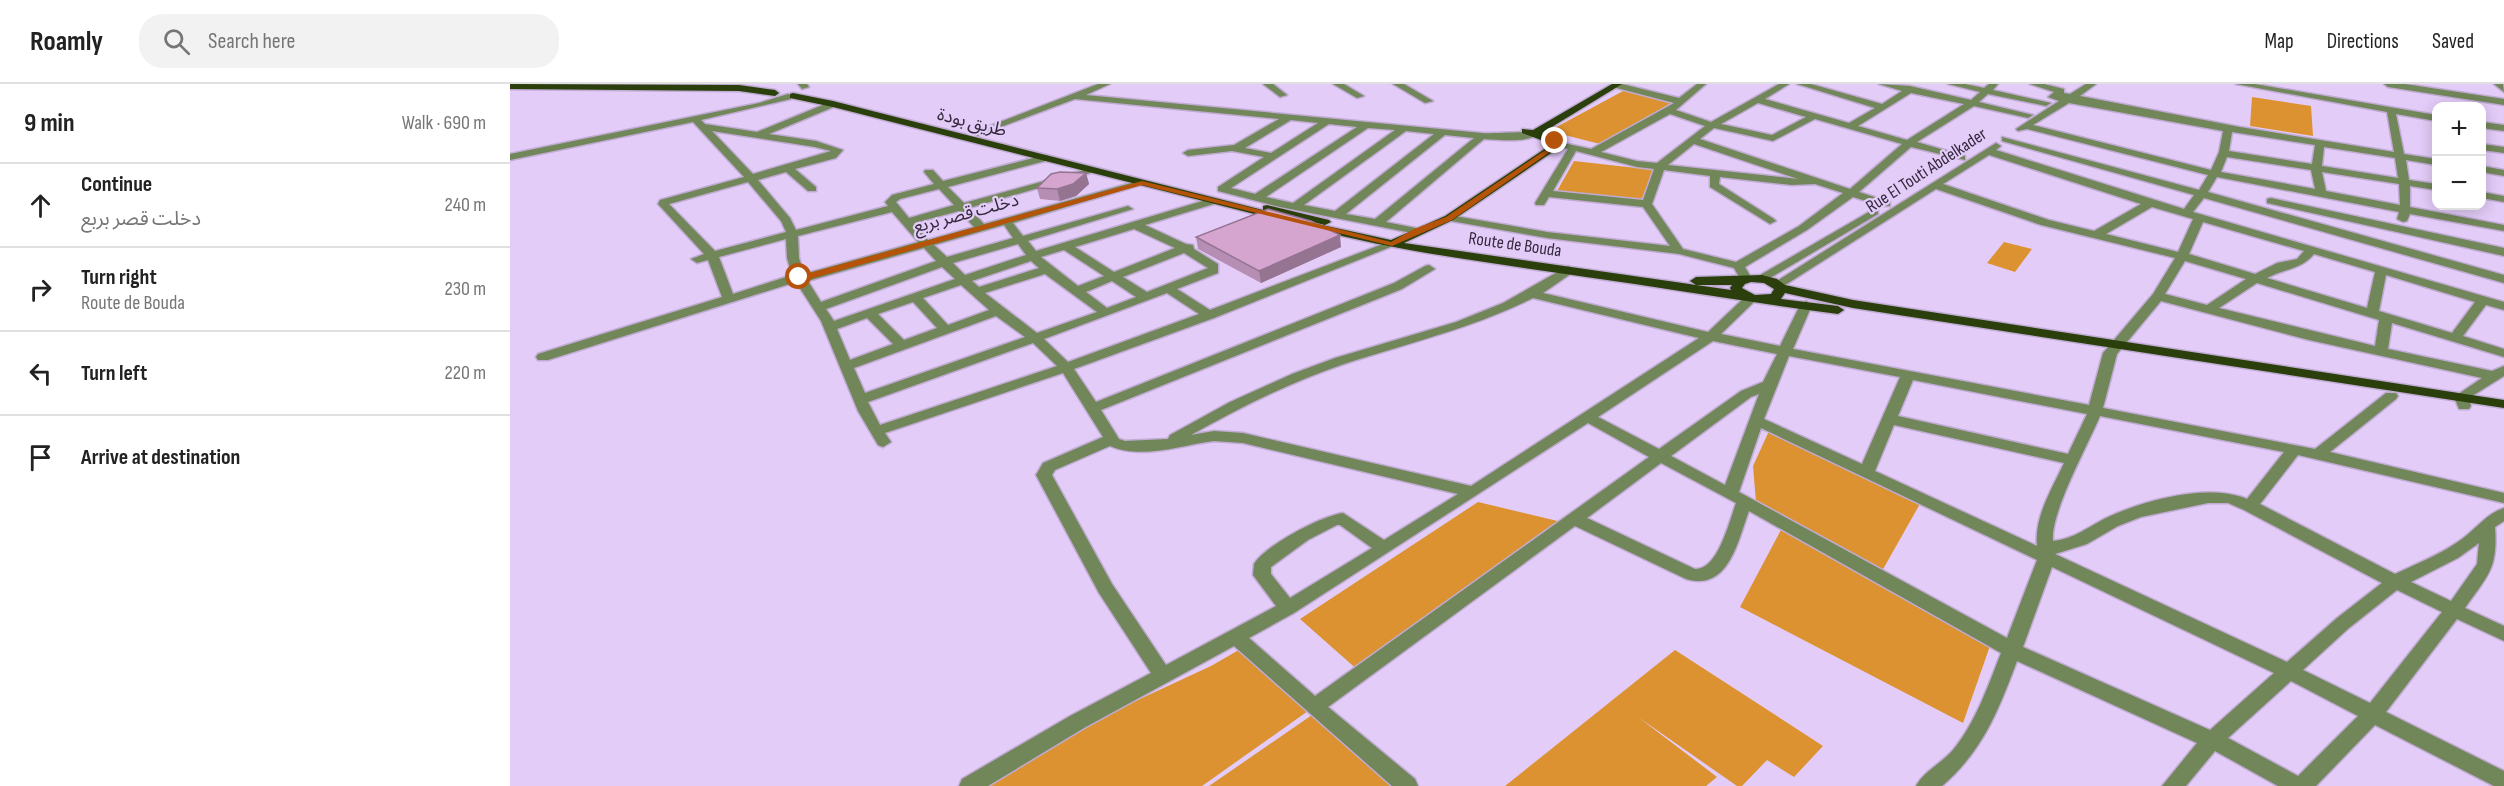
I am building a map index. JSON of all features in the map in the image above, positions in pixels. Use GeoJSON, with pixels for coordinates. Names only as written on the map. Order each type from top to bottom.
{"type":"FeatureCollection","features":[{"type":"Feature","properties":{"kind":"main road","name":"طريق بودة"},"geometry":{"type":"LineString","coordinates":[[708,84],[740,84],[789,94],[974,134],[1155,179]]}},
{"type":"Feature","properties":{"kind":"main road"},"geometry":{"type":"LineString","coordinates":[[1529,133],[1605,84]]}},
{"type":"Feature","properties":{"kind":"main road"},"geometry":{"type":"LineString","coordinates":[[1529,133],[1617,85]]}},
{"type":"Feature","properties":{"kind":"main road"},"geometry":{"type":"LineString","coordinates":[[510,86],[728,88],[773,98]]}},
{"type":"Feature","properties":{"kind":"main road","name":"طريق بودة"},"geometry":{"type":"LineString","coordinates":[[789,94],[805,87],[915,122],[1142,183]]}},
{"type":"Feature","properties":{"kind":"main road"},"geometry":{"type":"LineString","coordinates":[[1529,133],[1557,143]]}},
{"type":"Feature","properties":{"kind":"main road"},"geometry":{"type":"LineString","coordinates":[[1397,242],[1449,218],[1557,143]]}},
{"type":"Feature","properties":{"kind":"main road","name":"Route de Bouda"},"geometry":{"type":"LineString","coordinates":[[1155,179],[1397,242],[1683,280],[1761,278]]}},
{"type":"Feature","properties":{"kind":"main road","name":"Route de Bouda"},"geometry":{"type":"LineString","coordinates":[[1142,183],[1397,242],[1751,298],[2112,349]]}},
{"type":"Feature","properties":{"kind":"main road"},"geometry":{"type":"LineString","coordinates":[[1761,278],[1780,286],[1853,304],[2112,349],[2391,396],[2504,404]]}},
{"type":"Feature","properties":{"kind":"main road"},"geometry":{"type":"LineString","coordinates":[[1743,280],[1736,288],[1751,298],[1776,297],[1780,286]]}},
{"type":"Feature","properties":{"kind":"main road"},"geometry":{"type":"LineString","coordinates":[[2112,349],[2463,401],[2504,412]]}},
{"type":"Feature","properties":{"kind":"street"},"geometry":{"type":"LineString","coordinates":[[974,134],[1106,84]]}},
{"type":"Feature","properties":{"kind":"street"},"geometry":{"type":"LineString","coordinates":[[1268,84],[1283,94]]}},
{"type":"Feature","properties":{"kind":"street"},"geometry":{"type":"LineString","coordinates":[[1337,84],[1360,96]]}},
{"type":"Feature","properties":{"kind":"street"},"geometry":{"type":"LineString","coordinates":[[1397,84],[1428,101]]}},
{"type":"Feature","properties":{"kind":"street"},"geometry":{"type":"LineString","coordinates":[[1647,204],[1661,165],[1712,125],[1785,84]]}},
{"type":"Feature","properties":{"kind":"street"},"geometry":{"type":"LineString","coordinates":[[1801,84],[1883,107]]}},
{"type":"Feature","properties":{"kind":"street"},"geometry":{"type":"LineString","coordinates":[[1883,84],[1974,102],[2084,141],[2216,174],[2504,228]]}},
{"type":"Feature","properties":{"kind":"street"},"geometry":{"type":"LineString","coordinates":[[1952,84],[1992,87],[2059,97],[2232,129],[2432,161]]}},
{"type":"Feature","properties":{"kind":"street"},"geometry":{"type":"LineString","coordinates":[[2034,84],[2059,97]]}},
{"type":"Feature","properties":{"kind":"street","name":"Rue El Touti Abdelkader"},"geometry":{"type":"LineString","coordinates":[[1761,278],[2027,120],[2073,84]]}},
{"type":"Feature","properties":{"kind":"street","name":"Rue El Touti Abdelkader"},"geometry":{"type":"LineString","coordinates":[[1780,286],[2006,139],[2027,120],[2059,97],[2092,84]]}},
{"type":"Feature","properties":{"kind":"street"},"geometry":{"type":"LineString","coordinates":[[2240,84],[2391,110]]}},
{"type":"Feature","properties":{"kind":"street"},"geometry":{"type":"LineString","coordinates":[[2317,84],[2319,98]]}},
{"type":"Feature","properties":{"kind":"street"},"geometry":{"type":"LineString","coordinates":[[2498,84],[2504,89]]}},
{"type":"Feature","properties":{"kind":"street"},"geometry":{"type":"LineString","coordinates":[[1617,85],[1682,102]]}},
{"type":"Feature","properties":{"kind":"street"},"geometry":{"type":"LineString","coordinates":[[1593,152],[1669,111],[1682,102],[1696,86]]}},
{"type":"Feature","properties":{"kind":"street"},"geometry":{"type":"LineString","coordinates":[[1449,218],[1547,235],[1679,251],[1738,266],[1803,228],[1851,193],[1908,143],[1974,102],[1992,87]]}},
{"type":"Feature","properties":{"kind":"street"},"geometry":{"type":"LineString","coordinates":[[1851,126],[1910,89]]}},
{"type":"Feature","properties":{"kind":"street"},"geometry":{"type":"LineString","coordinates":[[510,157],[705,127],[773,98],[789,94]]}},
{"type":"Feature","properties":{"kind":"street"},"geometry":{"type":"LineString","coordinates":[[2397,94],[2504,102]]}},
{"type":"Feature","properties":{"kind":"street"},"geometry":{"type":"LineString","coordinates":[[2364,266],[2400,228],[2406,211],[2391,110],[2397,94]]}},
{"type":"Feature","properties":{"kind":"street"},"geometry":{"type":"LineString","coordinates":[[2397,94],[2432,115]]}},
{"type":"Feature","properties":{"kind":"street"},"geometry":{"type":"LineString","coordinates":[[1074,96],[1482,136],[1498,137],[1529,133]]}},
{"type":"Feature","properties":{"kind":"street"},"geometry":{"type":"LineString","coordinates":[[705,127],[773,98]]}},
{"type":"Feature","properties":{"kind":"street"},"geometry":{"type":"LineString","coordinates":[[1757,99],[1961,158]]}},
{"type":"Feature","properties":{"kind":"street"},"geometry":{"type":"LineString","coordinates":[[758,135],[833,104]]}},
{"type":"Feature","properties":{"kind":"street"},"geometry":{"type":"LineString","coordinates":[[1669,111],[1712,125],[1773,138],[1814,116]]}},
{"type":"Feature","properties":{"kind":"street"},"geometry":{"type":"LineString","coordinates":[[1238,148],[1289,117]]}},
{"type":"Feature","properties":{"kind":"street"},"geometry":{"type":"LineString","coordinates":[[1327,121],[1222,189],[1295,207],[1417,231]]}},
{"type":"Feature","properties":{"kind":"street"},"geometry":{"type":"LineString","coordinates":[[1257,198],[1366,124]]}},
{"type":"Feature","properties":{"kind":"street"},"geometry":{"type":"LineString","coordinates":[[2486,126],[2504,128]]}},
{"type":"Feature","properties":{"kind":"street"},"geometry":{"type":"LineString","coordinates":[[705,127],[838,150],[832,156],[672,198],[663,203],[712,255],[729,299]]}},
{"type":"Feature","properties":{"kind":"street"},"geometry":{"type":"LineString","coordinates":[[705,127],[786,220],[792,233],[793,258],[800,278],[830,327],[848,365],[860,400],[880,436],[1209,315],[1397,242]]}},
{"type":"Feature","properties":{"kind":"street"},"geometry":{"type":"LineString","coordinates":[[1295,207],[1405,128]]}},
{"type":"Feature","properties":{"kind":"street"},"geometry":{"type":"LineString","coordinates":[[2186,214],[2216,174],[2232,129]]}},
{"type":"Feature","properties":{"kind":"street"},"geometry":{"type":"LineString","coordinates":[[1337,215],[1443,132]]}},
{"type":"Feature","properties":{"kind":"street"},"geometry":{"type":"LineString","coordinates":[[1378,223],[1482,136]]}},
{"type":"Feature","properties":{"kind":"street"},"geometry":{"type":"LineString","coordinates":[[2006,139],[2504,279]]}},
{"type":"Feature","properties":{"kind":"street"},"geometry":{"type":"LineString","coordinates":[[1692,140],[1886,204]]}},
{"type":"Feature","properties":{"kind":"street"},"geometry":{"type":"LineString","coordinates":[[2067,157],[2084,141]]}},
{"type":"Feature","properties":{"kind":"street"},"geometry":{"type":"LineString","coordinates":[[1557,143],[1637,164],[1792,182],[1815,181]]}},
{"type":"Feature","properties":{"kind":"street"},"geometry":{"type":"LineString","coordinates":[[2320,144],[2316,168],[2321,195]]}},
{"type":"Feature","properties":{"kind":"street"},"geometry":{"type":"LineString","coordinates":[[1574,147],[1542,198],[1647,204]]}},
{"type":"Feature","properties":{"kind":"street"},"geometry":{"type":"LineString","coordinates":[[1188,153],[1238,148],[1273,156]]}},
{"type":"Feature","properties":{"kind":"street"},"geometry":{"type":"LineString","coordinates":[[2486,148],[2504,150]]}},
{"type":"Feature","properties":{"kind":"street"},"geometry":{"type":"LineString","coordinates":[[1988,151],[2199,218],[2504,306]]}},
{"type":"Feature","properties":{"kind":"street"},"geometry":{"type":"LineString","coordinates":[[2223,153],[2432,186]]}},
{"type":"Feature","properties":{"kind":"street"},"geometry":{"type":"LineString","coordinates":[[1045,158],[893,199],[890,202],[925,243],[963,280],[998,311],[1035,338],[1066,367],[1112,439],[1120,446],[1214,436],[1243,438],[1473,492]]}},
{"type":"Feature","properties":{"kind":"street"},"geometry":{"type":"LineString","coordinates":[[788,168],[812,189]]}},
{"type":"Feature","properties":{"kind":"street"},"geometry":{"type":"LineString","coordinates":[[2486,170],[2504,173]]}},
{"type":"Feature","properties":{"kind":"street"},"geometry":{"type":"LineString","coordinates":[[906,222],[962,207],[1024,203],[1092,171]]}},
{"type":"Feature","properties":{"kind":"street"},"geometry":{"type":"LineString","coordinates":[[929,172],[981,228]]}},
{"type":"Feature","properties":{"kind":"street"},"geometry":{"type":"LineString","coordinates":[[1716,172],[1713,182],[1719,190],[1745,203],[1770,221]]}},
{"type":"Feature","properties":{"kind":"street","name":"دخلت قصر بربع"},"geometry":{"type":"LineString","coordinates":[[543,357],[800,278],[1006,221],[1024,203],[1110,192],[1142,183]]}},
{"type":"Feature","properties":{"kind":"street"},"geometry":{"type":"LineString","coordinates":[[1935,185],[2045,223],[2182,256],[2504,353]]}},
{"type":"Feature","properties":{"kind":"street"},"geometry":{"type":"LineString","coordinates":[[860,400],[1170,290],[1209,273],[1215,268],[1139,224],[1128,209],[1110,192]]}},
{"type":"Feature","properties":{"kind":"street"},"geometry":{"type":"LineString","coordinates":[[2486,196],[2504,199]]}},
{"type":"Feature","properties":{"kind":"street"},"geometry":{"type":"LineString","coordinates":[[830,327],[1033,256],[1213,201]]}},
{"type":"Feature","properties":{"kind":"street"},"geometry":{"type":"LineString","coordinates":[[2271,201],[2504,252]]}},
{"type":"Feature","properties":{"kind":"street"},"geometry":{"type":"LineString","coordinates":[[2096,235],[2150,203]]}},
{"type":"Feature","properties":{"kind":"street"},"geometry":{"type":"LineString","coordinates":[[1647,204],[1679,251]]}},
{"type":"Feature","properties":{"kind":"street"},"geometry":{"type":"LineString","coordinates":[[697,259],[894,208]]}},
{"type":"Feature","properties":{"kind":"street"},"geometry":{"type":"LineString","coordinates":[[818,307],[944,262],[1128,209]]}},
{"type":"Feature","properties":{"kind":"street"},"geometry":{"type":"LineString","coordinates":[[1250,222],[1268,214]]}},
{"type":"Feature","properties":{"kind":"street"},"geometry":{"type":"LineString","coordinates":[[1927,786],[1960,757],[1994,696],[2046,552],[2044,532],[2049,517],[2095,411],[2112,349],[2158,296],[2182,256],[2199,218]]}},
{"type":"Feature","properties":{"kind":"street"},"geometry":{"type":"LineString","coordinates":[[1006,221],[1033,256],[1047,269],[1106,313]]}},
{"type":"Feature","properties":{"kind":"street"},"geometry":{"type":"LineString","coordinates":[[1077,291],[1203,241]]}},
{"type":"Feature","properties":{"kind":"street"},"geometry":{"type":"LineString","coordinates":[[1065,246],[1148,298]]}},
{"type":"Feature","properties":{"kind":"street"},"geometry":{"type":"LineString","coordinates":[[2208,310],[2256,278],[2281,266],[2301,262],[2312,250]]}},
{"type":"Feature","properties":{"kind":"street"},"geometry":{"type":"LineString","coordinates":[[1738,266],[1743,280]]}},
{"type":"Feature","properties":{"kind":"street"},"geometry":{"type":"LineString","coordinates":[[977,292],[1047,269]]}},
{"type":"Feature","properties":{"kind":"street"},"geometry":{"type":"LineString","coordinates":[[1093,408],[1398,286],[1429,269]]}},
{"type":"Feature","properties":{"kind":"street"},"geometry":{"type":"LineString","coordinates":[[1167,442],[1232,405],[1288,380],[1340,361],[1479,318],[1532,294],[1568,270]]}},
{"type":"Feature","properties":{"kind":"street"},"geometry":{"type":"LineString","coordinates":[[2372,313],[2381,270]]}},
{"type":"Feature","properties":{"kind":"street"},"geometry":{"type":"LineString","coordinates":[[1170,290],[1209,315]]}},
{"type":"Feature","properties":{"kind":"street"},"geometry":{"type":"LineString","coordinates":[[1532,294],[1710,336],[2318,454],[2504,498]]}},
{"type":"Feature","properties":{"kind":"street"},"geometry":{"type":"LineString","coordinates":[[2158,296],[2381,352],[2499,373]]}},
{"type":"Feature","properties":{"kind":"street"},"geometry":{"type":"LineString","coordinates":[[915,297],[947,331]]}},
{"type":"Feature","properties":{"kind":"street"},"geometry":{"type":"LineString","coordinates":[[970,786],[1077,722],[1288,608],[1473,492],[1710,336],[1751,298]]}},
{"type":"Feature","properties":{"kind":"street"},"geometry":{"type":"LineString","coordinates":[[2455,338],[2483,300]]}},
{"type":"Feature","properties":{"kind":"street"},"geometry":{"type":"LineString","coordinates":[[1575,519],[1649,556],[1699,576],[1711,574],[1721,563],[1769,385],[1806,305]]}},
{"type":"Feature","properties":{"kind":"street"},"geometry":{"type":"LineString","coordinates":[[848,365],[998,311]]}},
{"type":"Feature","properties":{"kind":"street"},"geometry":{"type":"LineString","coordinates":[[869,313],[902,346]]}},
{"type":"Feature","properties":{"kind":"street"},"geometry":{"type":"LineString","coordinates":[[2381,352],[2386,317]]}},
{"type":"Feature","properties":{"kind":"street"},"geometry":{"type":"LineString","coordinates":[[2463,401],[2499,373]]}},
{"type":"Feature","properties":{"kind":"street"},"geometry":{"type":"LineString","coordinates":[[1867,472],[1908,374]]}},
{"type":"Feature","properties":{"kind":"street"},"geometry":{"type":"LineString","coordinates":[[1314,707],[1746,394],[1769,385]]}},
{"type":"Feature","properties":{"kind":"street"},"geometry":{"type":"LineString","coordinates":[[2318,454],[2391,396]]}},
{"type":"Feature","properties":{"kind":"street"},"geometry":{"type":"LineString","coordinates":[[1587,417],[2012,650],[2212,740],[2297,786]]}},
{"type":"Feature","properties":{"kind":"street"},"geometry":{"type":"LineString","coordinates":[[1889,419],[2073,460]]}},
{"type":"Feature","properties":{"kind":"street"},"geometry":{"type":"LineString","coordinates":[[1758,421],[2046,552],[2504,781]]}},
{"type":"Feature","properties":{"kind":"street"},"geometry":{"type":"LineString","coordinates":[[1112,439],[1049,467],[1044,475],[1105,588],[1162,675]]}},
{"type":"Feature","properties":{"kind":"street"},"geometry":{"type":"LineString","coordinates":[[2250,506],[2294,449]]}},
{"type":"Feature","properties":{"kind":"street"},"geometry":{"type":"LineString","coordinates":[[2046,552],[2072,545],[2110,523],[2150,509],[2220,497],[2250,506],[2395,582],[2504,634]]}},
{"type":"Feature","properties":{"kind":"street"},"geometry":{"type":"LineString","coordinates":[[2173,786],[2212,740],[2288,671],[2395,582],[2452,554],[2469,542],[2486,525],[2504,514]]}},
{"type":"Feature","properties":{"kind":"street"},"geometry":{"type":"LineString","coordinates":[[1288,608],[1262,575],[1263,564],[1276,554],[1329,521],[1339,519],[1343,519],[1384,548]]}},
{"type":"Feature","properties":{"kind":"street"},"geometry":{"type":"LineString","coordinates":[[2302,786],[2373,714],[2454,610],[2485,565],[2488,539],[2486,525]]}},
{"type":"Feature","properties":{"kind":"street"},"geometry":{"type":"LineString","coordinates":[[1236,637],[1407,786]]}},
{"type":"Feature","properties":{"kind":"shaded area"},"geometry":{"type":"Polygon","coordinates":[[[1625,90],[1673,102],[1600,144],[1549,131],[1625,90]]]}},
{"type":"Feature","properties":{"kind":"shaded area"},"geometry":{"type":"Polygon","coordinates":[[[2252,97],[2311,106],[2313,136],[2250,126],[2252,97]]]}},
{"type":"Feature","properties":{"kind":"shaded area"},"geometry":{"type":"Polygon","coordinates":[[[1574,161],[1654,170],[1641,201],[1557,191],[1574,161]]]}},
{"type":"Feature","properties":{"kind":"shaded area"},"geometry":{"type":"Polygon","coordinates":[[[2004,242],[2032,249],[2015,272],[1987,263],[2004,242]]]}},
{"type":"Feature","properties":{"kind":"shaded area"},"geometry":{"type":"Polygon","coordinates":[[[1769,431],[1921,502],[1882,571],[1756,502],[1753,466],[1769,431]]]}},
{"type":"Feature","properties":{"kind":"shaded area"},"geometry":{"type":"Polygon","coordinates":[[[1478,502],[1566,523],[1360,672],[1300,619],[1478,502]]]}},
{"type":"Feature","properties":{"kind":"shaded area"},"geometry":{"type":"Polygon","coordinates":[[[1782,528],[1991,643],[1963,723],[1740,607],[1782,528]]]}},
{"type":"Feature","properties":{"kind":"shaded area"},"geometry":{"type":"Polygon","coordinates":[[[1244,647],[1308,711],[1202,786],[985,786],[1088,723],[1211,666],[1244,647]]]}},
{"type":"Feature","properties":{"kind":"shaded area"},"geometry":{"type":"Polygon","coordinates":[[[1675,650],[1823,746],[1794,777],[1767,760],[1742,786],[1737,786],[1638,717],[1717,777],[1706,786],[1505,786],[1675,650]]]}},
{"type":"Feature","properties":{"kind":"shaded area"},"geometry":{"type":"Polygon","coordinates":[[[1312,715],[1397,786],[1209,786],[1312,715]]]}},
{"type":"Feature","properties":{"kind":"building"},"geometry":{"type":"Polygon","coordinates":[[[1086,173],[1073,184],[1057,189],[1037,188],[1051,174],[1086,173]]]}},
{"type":"Feature","properties":{"kind":"building"},"geometry":{"type":"Polygon","coordinates":[[[1268,209],[1311,221],[1340,235],[1259,271],[1196,237],[1268,209]]]}},
{"type":"Feature","properties":{"kind":"route"},"geometry":{"type":"LineString","coordinates":[[799,277],[801,279],[1142,183],[1392,244],[1449,218],[1557,145],[1555,141]]}}]}
